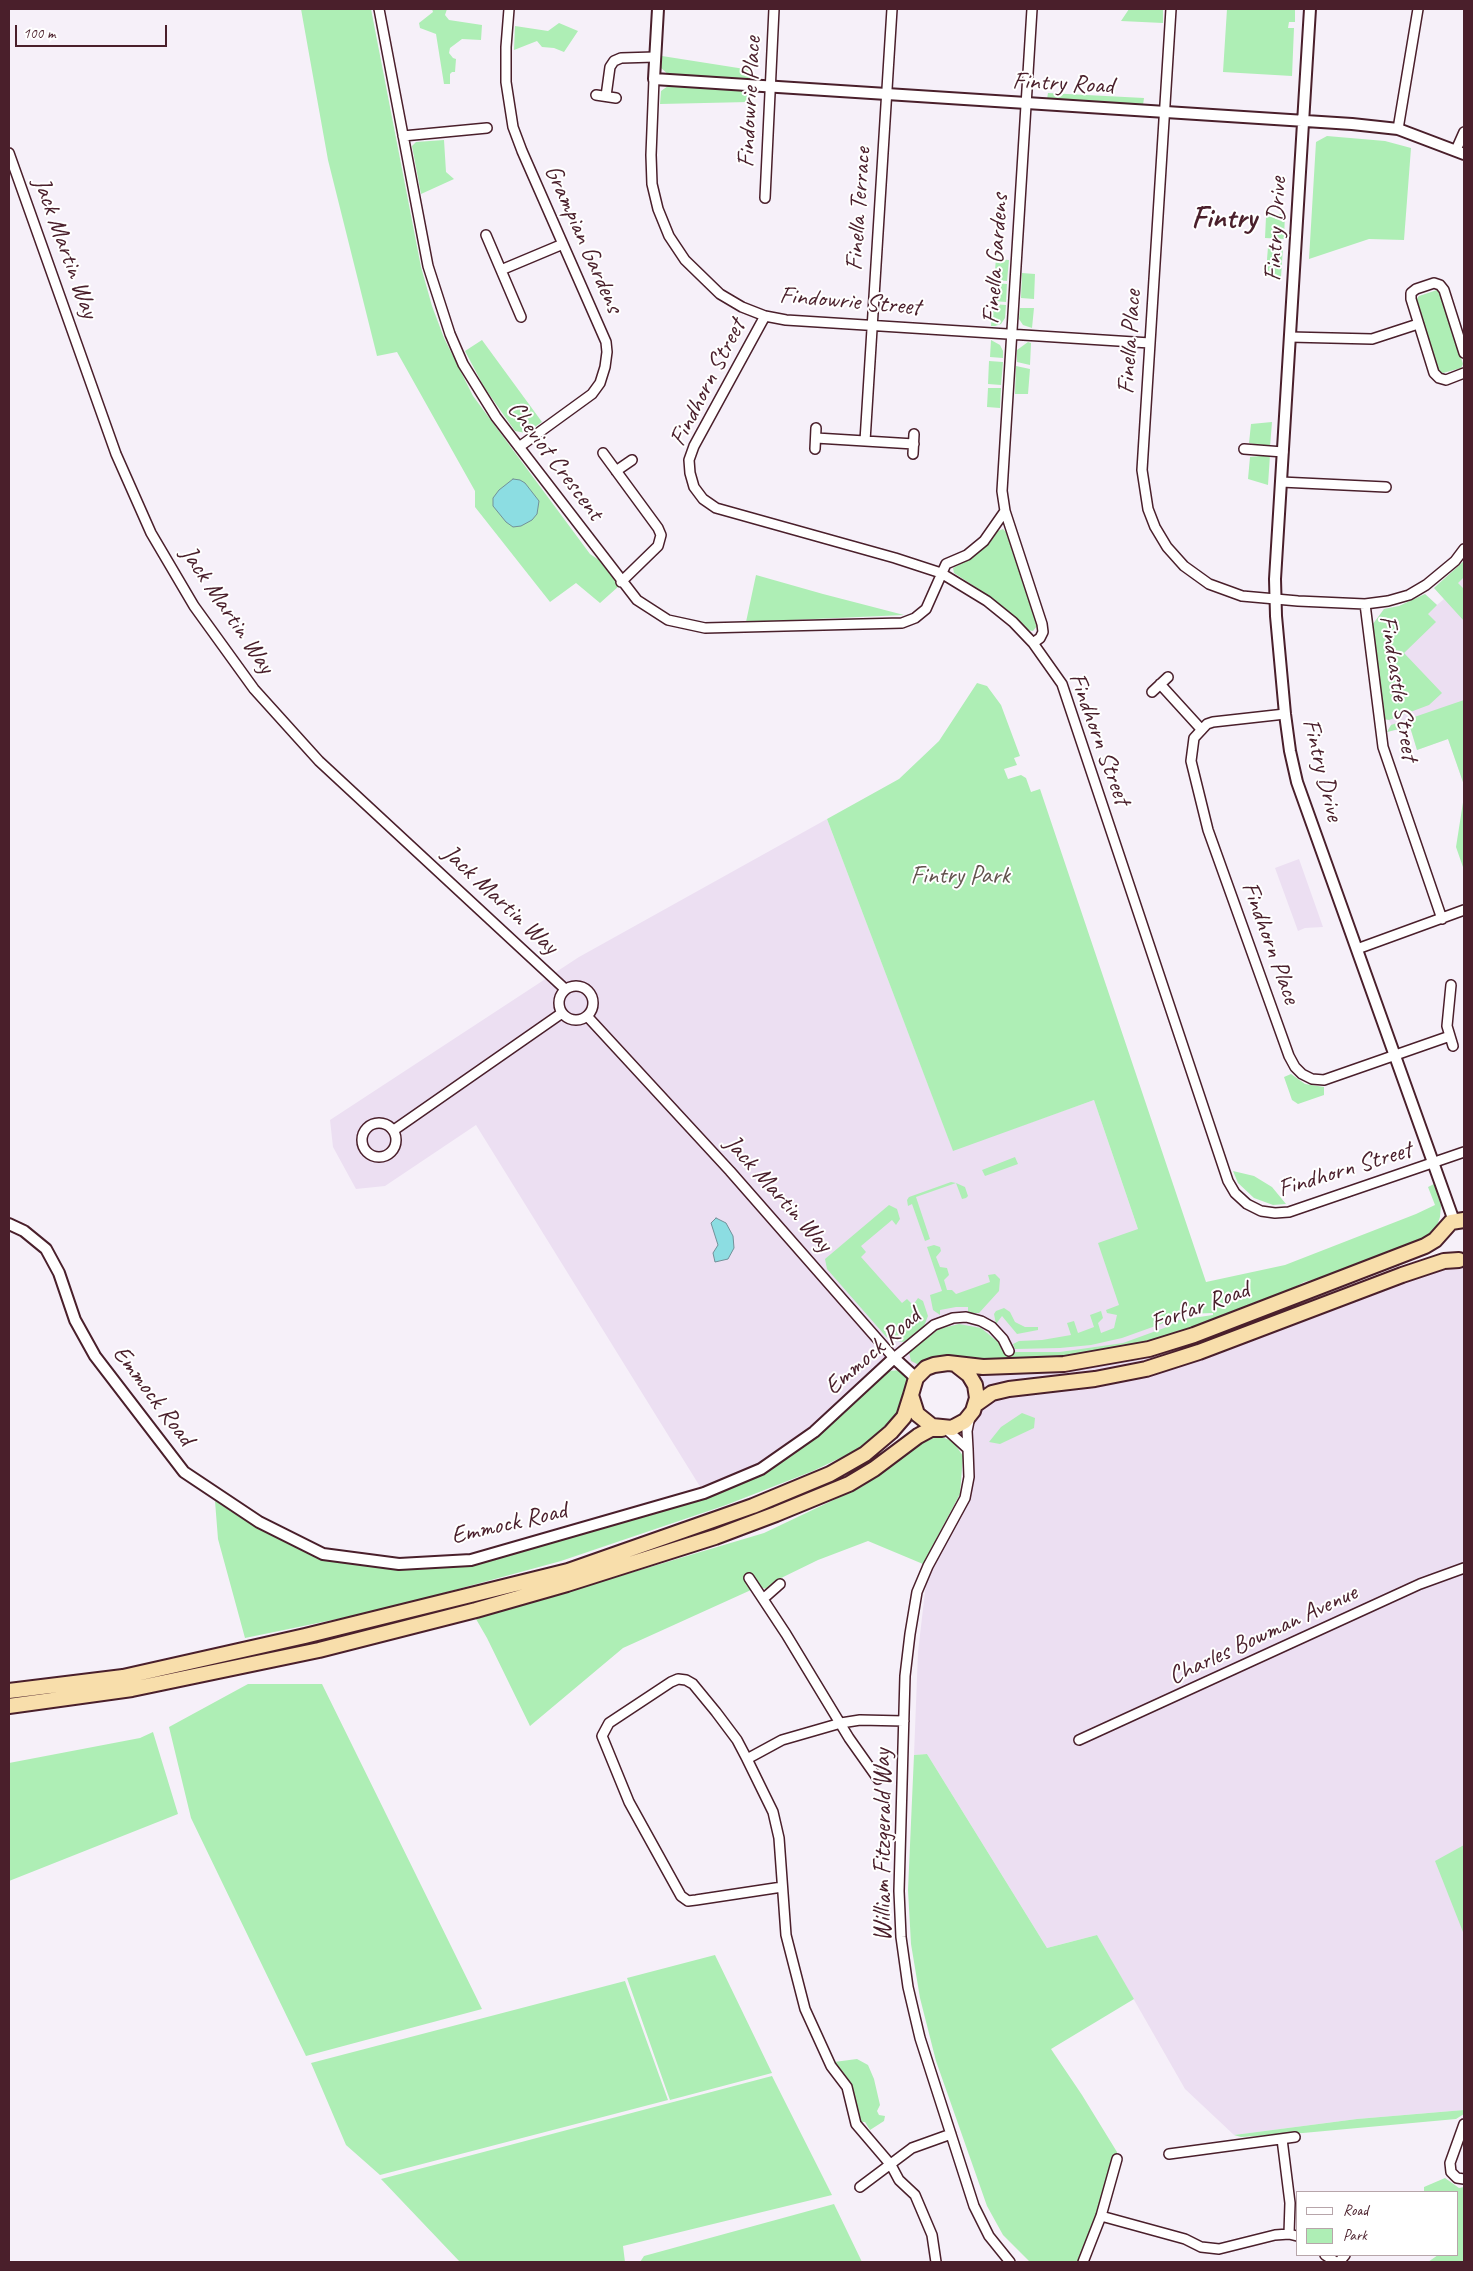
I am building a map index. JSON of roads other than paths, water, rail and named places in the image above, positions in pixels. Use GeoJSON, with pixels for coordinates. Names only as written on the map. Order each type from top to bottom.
{"type":"FeatureCollection","features":[{"type":"Feature","properties":{"kind":"highway"},"geometry":{"type":"LineString","coordinates":[[1454,1223],[1441,1240],[1442,1246],[1448,1256],[1461,1260]]}},
{"type":"Feature","properties":{"kind":"highway","name":"Forfar Road"},"geometry":{"type":"LineString","coordinates":[[955,1364],[983,1367],[1064,1364],[1149,1349],[1194,1334],[1425,1246],[1435,1240],[1454,1223]]}},
{"type":"Feature","properties":{"kind":"highway","name":"Forfar Road"},"geometry":{"type":"LineString","coordinates":[[973,1410],[992,1393],[1009,1389],[1095,1379],[1146,1369],[1199,1352],[1402,1275],[1444,1261],[1461,1260]]}},
{"type":"Feature","properties":{"kind":"highway"},"geometry":{"type":"LineString","coordinates":[[9,1691],[123,1677],[305,1636],[568,1571],[753,1506],[830,1474],[865,1454],[892,1432],[904,1417],[916,1378],[926,1368],[934,1365],[955,1364],[973,1380],[976,1391],[973,1410],[960,1424],[944,1429],[931,1429],[918,1436],[874,1469],[849,1484],[715,1537],[567,1584],[476,1610],[319,1650],[132,1689],[9,1706]]}},
{"type":"Feature","properties":{"kind":"highway"},"geometry":{"type":"LineString","coordinates":[[911,1395],[916,1414],[932,1426],[944,1429]]}},
{"type":"Feature","properties":{"kind":"street","name":"Cheviot Crescent"},"geometry":{"type":"LineString","coordinates":[[378,9],[428,266],[450,334],[478,391],[621,582],[637,600],[668,620],[705,628],[734,629],[902,622],[915,618],[926,609],[941,573]]}},
{"type":"Feature","properties":{"kind":"street","name":"Grampian Gardens"},"geometry":{"type":"LineString","coordinates":[[509,9],[506,82],[513,127],[606,342],[606,367],[600,383],[592,394],[519,447]]}},
{"type":"Feature","properties":{"kind":"street","name":"Findowrie Street"},"geometry":{"type":"LineString","coordinates":[[658,9],[651,156],[652,184],[658,209],[669,236],[685,260],[720,294],[742,307],[765,316],[786,320],[1150,343]]}},
{"type":"Feature","properties":{"kind":"street","name":"Findowrie Place"},"geometry":{"type":"LineString","coordinates":[[765,198],[774,9]]}},
{"type":"Feature","properties":{"kind":"street","name":"Finella Terrace"},"geometry":{"type":"LineString","coordinates":[[865,441],[892,9]]}},
{"type":"Feature","properties":{"kind":"street","name":"Finella Gardens"},"geometry":{"type":"LineString","coordinates":[[1032,9],[1002,465],[1002,491],[1005,511],[1042,624],[1043,632],[1040,638],[1033,644]]}},
{"type":"Feature","properties":{"kind":"street","name":"Finella Place"},"geometry":{"type":"LineString","coordinates":[[1171,9],[1142,470],[1148,509],[1155,527],[1167,547],[1184,566],[1209,584],[1242,596],[1275,599],[1366,604],[1402,597],[1426,585],[1448,568],[1464,549]]}},
{"type":"Feature","properties":{"kind":"street","name":"Fintry Drive"},"geometry":{"type":"LineString","coordinates":[[1310,9],[1275,599],[1285,714],[1290,751],[1297,782],[1454,1223]]}},
{"type":"Feature","properties":{"kind":"street"},"geometry":{"type":"LineString","coordinates":[[1398,129],[1418,9]]}},
{"type":"Feature","properties":{"kind":"street"},"geometry":{"type":"LineString","coordinates":[[616,98],[601,96],[610,67],[614,61],[621,58],[655,57]]}},
{"type":"Feature","properties":{"kind":"street","name":"Fintry Road"},"geometry":{"type":"LineString","coordinates":[[654,79],[1165,111],[1398,129],[1460,152]]}},
{"type":"Feature","properties":{"kind":"street"},"geometry":{"type":"LineString","coordinates":[[403,136],[487,128]]}},
{"type":"Feature","properties":{"kind":"street"},"geometry":{"type":"LineString","coordinates":[[1460,152],[1464,132]]}},
{"type":"Feature","properties":{"kind":"street","name":"Jack Martin Way"},"geometry":{"type":"LineString","coordinates":[[9,153],[116,454],[151,533],[194,606],[254,689],[319,761],[565,989]]}},
{"type":"Feature","properties":{"kind":"street"},"geometry":{"type":"LineString","coordinates":[[486,235],[521,318]]}},
{"type":"Feature","properties":{"kind":"street"},"geometry":{"type":"LineString","coordinates":[[501,270],[563,244]]}},
{"type":"Feature","properties":{"kind":"street"},"geometry":{"type":"LineString","coordinates":[[1464,353],[1444,290],[1440,284],[1434,283],[1416,289],[1411,293],[1418,324],[1434,373],[1439,378],[1446,380],[1464,373]]}},
{"type":"Feature","properties":{"kind":"street","name":"Findhorn Street"},"geometry":{"type":"LineString","coordinates":[[765,316],[694,446],[689,460],[694,487],[703,499],[716,508],[895,558],[941,573],[988,601],[1013,622],[1033,644],[1062,684],[1226,1176],[1235,1192],[1247,1204],[1260,1211],[1289,1212],[1464,1152]]}},
{"type":"Feature","properties":{"kind":"street"},"geometry":{"type":"LineString","coordinates":[[1290,337],[1372,339],[1418,324]]}},
{"type":"Feature","properties":{"kind":"street"},"geometry":{"type":"LineString","coordinates":[[815,449],[816,428]]}},
{"type":"Feature","properties":{"kind":"street"},"geometry":{"type":"LineString","coordinates":[[913,454],[914,434]]}},
{"type":"Feature","properties":{"kind":"street"},"geometry":{"type":"LineString","coordinates":[[816,438],[914,444]]}},
{"type":"Feature","properties":{"kind":"street"},"geometry":{"type":"LineString","coordinates":[[1244,449],[1283,452]]}},
{"type":"Feature","properties":{"kind":"street"},"geometry":{"type":"LineString","coordinates":[[603,453],[658,528],[661,535],[658,546],[621,582]]}},
{"type":"Feature","properties":{"kind":"street"},"geometry":{"type":"LineString","coordinates":[[616,471],[632,460]]}},
{"type":"Feature","properties":{"kind":"street"},"geometry":{"type":"LineString","coordinates":[[1281,482],[1386,486]]}},
{"type":"Feature","properties":{"kind":"street"},"geometry":{"type":"LineString","coordinates":[[941,573],[946,564],[967,555],[984,541],[1005,511]]}},
{"type":"Feature","properties":{"kind":"street","name":"Findcastle Street"},"geometry":{"type":"LineString","coordinates":[[1366,604],[1383,747],[1442,919]]}},
{"type":"Feature","properties":{"kind":"street"},"geometry":{"type":"LineString","coordinates":[[1152,692],[1168,677]]}},
{"type":"Feature","properties":{"kind":"street"},"geometry":{"type":"LineString","coordinates":[[1160,684],[1201,729],[1213,722],[1285,714]]}},
{"type":"Feature","properties":{"kind":"street","name":"Findhorn Place"},"geometry":{"type":"LineString","coordinates":[[1201,729],[1194,738],[1191,761],[1208,830],[1289,1056],[1295,1067],[1302,1074],[1312,1079],[1324,1080],[1395,1056]]}},
{"type":"Feature","properties":{"kind":"street"},"geometry":{"type":"LineString","coordinates":[[1357,949],[1464,910]]}},
{"type":"Feature","properties":{"kind":"street","name":"Jack Martin Way"},"geometry":{"type":"LineString","coordinates":[[562,1013],[558,1003],[559,997],[565,989],[577,985],[590,992],[593,1008],[587,1016],[724,1164],[894,1358],[916,1378]]}},
{"type":"Feature","properties":{"kind":"street"},"geometry":{"type":"LineString","coordinates":[[1451,985],[1447,1026],[1453,1046]]}},
{"type":"Feature","properties":{"kind":"street"},"geometry":{"type":"LineString","coordinates":[[394,1130],[562,1013],[575,1020],[587,1016]]}},
{"type":"Feature","properties":{"kind":"street"},"geometry":{"type":"LineString","coordinates":[[1395,1056],[1450,1036]]}},
{"type":"Feature","properties":{"kind":"street","name":"Emmock Road"},"geometry":{"type":"LineString","coordinates":[[9,1224],[24,1231],[46,1249],[59,1273],[75,1320],[95,1356],[184,1472],[259,1522],[323,1554],[399,1564],[471,1560],[704,1493],[761,1469],[814,1432],[894,1358],[934,1325],[953,1318],[966,1317],[981,1321],[992,1327],[1003,1339],[1009,1351]]}},
{"type":"Feature","properties":{"kind":"street","name":"William Fitzgerald Way"},"geometry":{"type":"LineString","coordinates":[[973,1410],[967,1431],[969,1477],[965,1498],[928,1566],[917,1592],[905,1676],[899,1891],[901,1936],[908,1987],[920,2038],[974,2206],[989,2236],[1010,2262]]}},
{"type":"Feature","properties":{"kind":"street"},"geometry":{"type":"LineString","coordinates":[[944,1429],[968,1448]]}},
{"type":"Feature","properties":{"kind":"street","name":"Charles Bowman Avenue"},"geometry":{"type":"LineString","coordinates":[[1078,1740],[1412,1588],[1464,1568]]}},
{"type":"Feature","properties":{"kind":"street"},"geometry":{"type":"LineString","coordinates":[[749,1578],[878,1779]]}},
{"type":"Feature","properties":{"kind":"street"},"geometry":{"type":"LineString","coordinates":[[763,1599],[780,1584]]}},
{"type":"Feature","properties":{"kind":"street"},"geometry":{"type":"LineString","coordinates":[[782,1887],[696,1900],[688,1900],[681,1896],[628,1802],[602,1736],[609,1723],[671,1682],[678,1679],[686,1680],[693,1684],[716,1712],[747,1759],[773,1812],[779,1838],[786,1935],[805,2009],[831,2066],[847,2087],[856,2124],[891,2165],[899,2180],[915,2195],[932,2235],[936,2262]]}},
{"type":"Feature","properties":{"kind":"street"},"geometry":{"type":"LineString","coordinates":[[747,1759],[782,1740],[841,1723],[860,1720],[904,1721]]}},
{"type":"Feature","properties":{"kind":"street"},"geometry":{"type":"LineString","coordinates":[[1464,2124],[1450,2164],[1451,2172],[1456,2178],[1464,2179]]}},
{"type":"Feature","properties":{"kind":"street"},"geometry":{"type":"LineString","coordinates":[[860,2187],[912,2148],[951,2134]]}},
{"type":"Feature","properties":{"kind":"street"},"geometry":{"type":"LineString","coordinates":[[1169,2154],[1295,2137]]}},
{"type":"Feature","properties":{"kind":"street"},"geometry":{"type":"LineString","coordinates":[[1101,2216],[1185,2239],[1201,2247],[1218,2249],[1275,2235],[1293,2235],[1282,2139]]}},
{"type":"Feature","properties":{"kind":"street"},"geometry":{"type":"LineString","coordinates":[[1083,2262],[1101,2216],[1117,2159]]}},
{"type":"Feature","properties":{"kind":"street"},"geometry":{"type":"LineString","coordinates":[[1327,2256],[1338,2262]]}},
{"type":"Feature","properties":{"kind":"water"},"geometry":{"type":"Polygon","coordinates":[[[513,479],[525,483],[539,501],[537,514],[532,520],[521,526],[513,527],[506,522],[493,506],[493,498],[499,490],[513,479]]]}},
{"type":"Feature","properties":{"kind":"water"},"geometry":{"type":"Polygon","coordinates":[[[716,1218],[726,1223],[733,1236],[734,1248],[728,1259],[715,1262],[713,1253],[718,1245],[711,1223],[716,1218]]]}},
{"type":"Feature","properties":{"kind":"district","name":"Fintry"},"geometry":{"type":"Point","coordinates":[1224,219]}},
{"type":"Feature","properties":{"kind":"park label","name":"Fintry Park"},"geometry":{"type":"Point","coordinates":[960,876]}}]}
